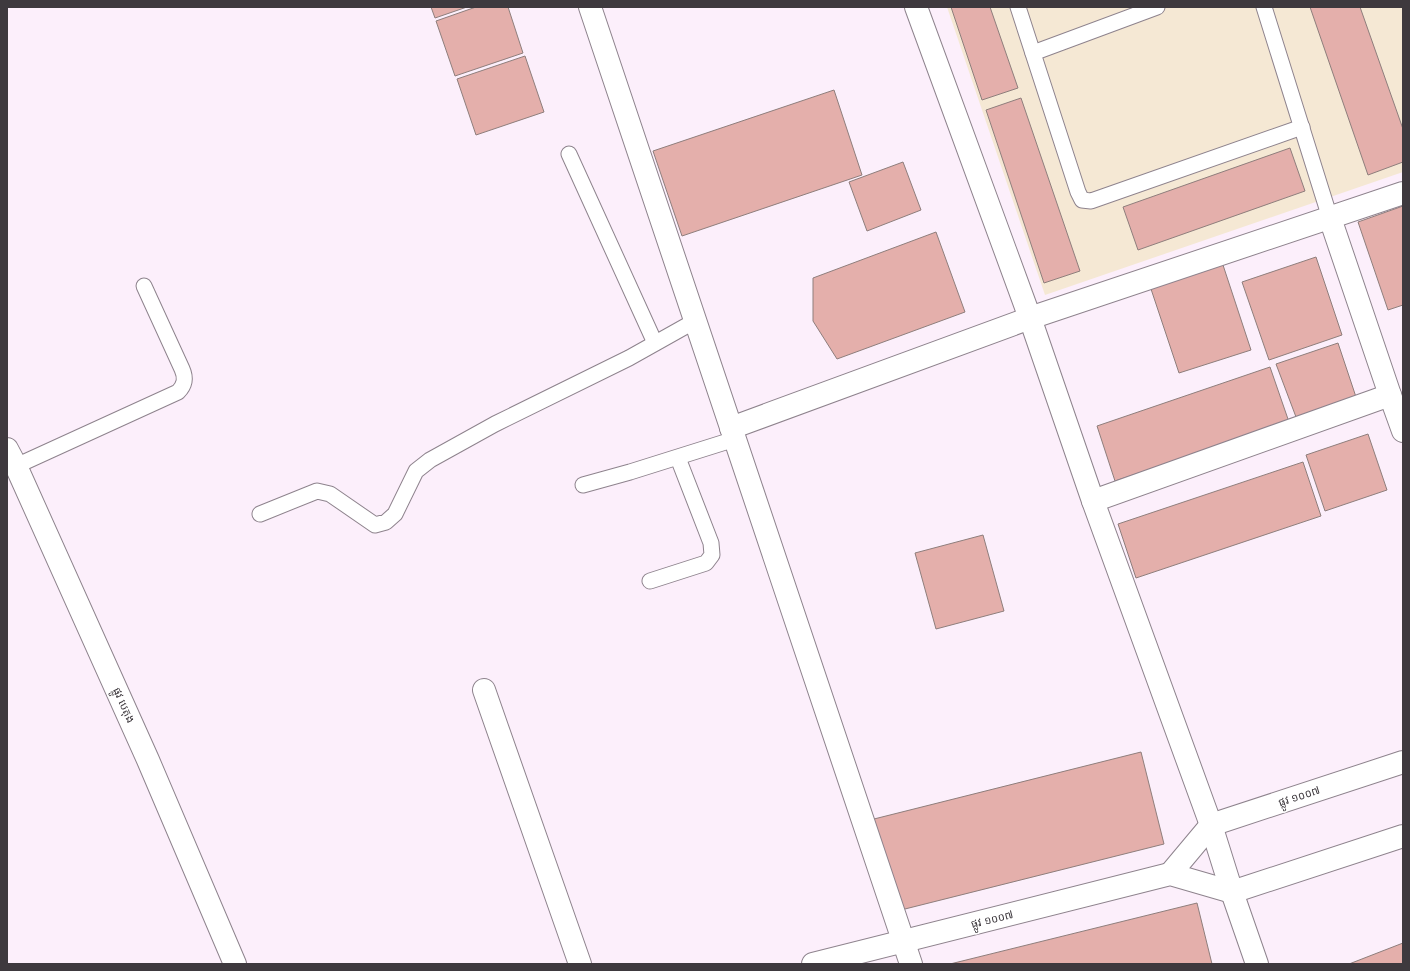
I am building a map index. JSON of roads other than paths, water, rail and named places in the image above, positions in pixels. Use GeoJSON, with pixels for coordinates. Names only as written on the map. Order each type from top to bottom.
{"type":"FeatureCollection","features":[{"type":"Feature","properties":{"kind":"street"},"geometry":{"type":"LineString","coordinates":[[590,7],[911,964]]}},
{"type":"Feature","properties":{"kind":"street"},"geometry":{"type":"LineString","coordinates":[[916,7],[1030,318],[1094,501],[1211,825],[1257,964]]}},
{"type":"Feature","properties":{"kind":"street"},"geometry":{"type":"LineString","coordinates":[[733,434],[1030,318],[1403,193]]}},
{"type":"Feature","properties":{"kind":"street"},"geometry":{"type":"LineString","coordinates":[[1330,218],[1403,431]]}},
{"type":"Feature","properties":{"kind":"street"},"geometry":{"type":"LineString","coordinates":[[1094,501],[1390,395]]}},
{"type":"Feature","properties":{"kind":"street","name":"ផ្លូវ បេតុង"},"geometry":{"type":"LineString","coordinates":[[12,458],[148,760],[235,964]]}},
{"type":"Feature","properties":{"kind":"street"},"geometry":{"type":"LineString","coordinates":[[484,690],[580,964]]}},
{"type":"Feature","properties":{"kind":"street","name":"ផ្លូវ ១០០៧"},"geometry":{"type":"LineString","coordinates":[[1211,825],[1403,762]]}},
{"type":"Feature","properties":{"kind":"street"},"geometry":{"type":"LineString","coordinates":[[1211,825],[1170,874],[1232,892],[1403,836]]}},
{"type":"Feature","properties":{"kind":"street","name":"ផ្លូវ ១០០៧"},"geometry":{"type":"LineString","coordinates":[[813,964],[1170,874]]}},
{"type":"Feature","properties":{"kind":"lane"},"geometry":{"type":"LineString","coordinates":[[1018,7],[1078,192],[1082,200],[1091,201],[1302,127]]}},
{"type":"Feature","properties":{"kind":"lane"},"geometry":{"type":"LineString","coordinates":[[1033,53],[1157,7]]}},
{"type":"Feature","properties":{"kind":"lane"},"geometry":{"type":"LineString","coordinates":[[1264,7],[1330,218]]}},
{"type":"Feature","properties":{"kind":"lane"},"geometry":{"type":"LineString","coordinates":[[569,154],[655,343]]}},
{"type":"Feature","properties":{"kind":"lane"},"geometry":{"type":"LineString","coordinates":[[12,458],[178,392],[183,387],[185,380],[182,369],[144,286]]}},
{"type":"Feature","properties":{"kind":"lane"},"geometry":{"type":"LineString","coordinates":[[260,514],[317,491],[330,494],[375,525],[386,522],[394,514],[416,472],[430,460],[495,424],[629,358],[695,321]]}},
{"type":"Feature","properties":{"kind":"lane"},"geometry":{"type":"LineString","coordinates":[[583,485],[678,458],[733,434]]}},
{"type":"Feature","properties":{"kind":"lane"},"geometry":{"type":"LineString","coordinates":[[650,581],[706,562],[712,555],[711,542],[678,458]]}}]}
